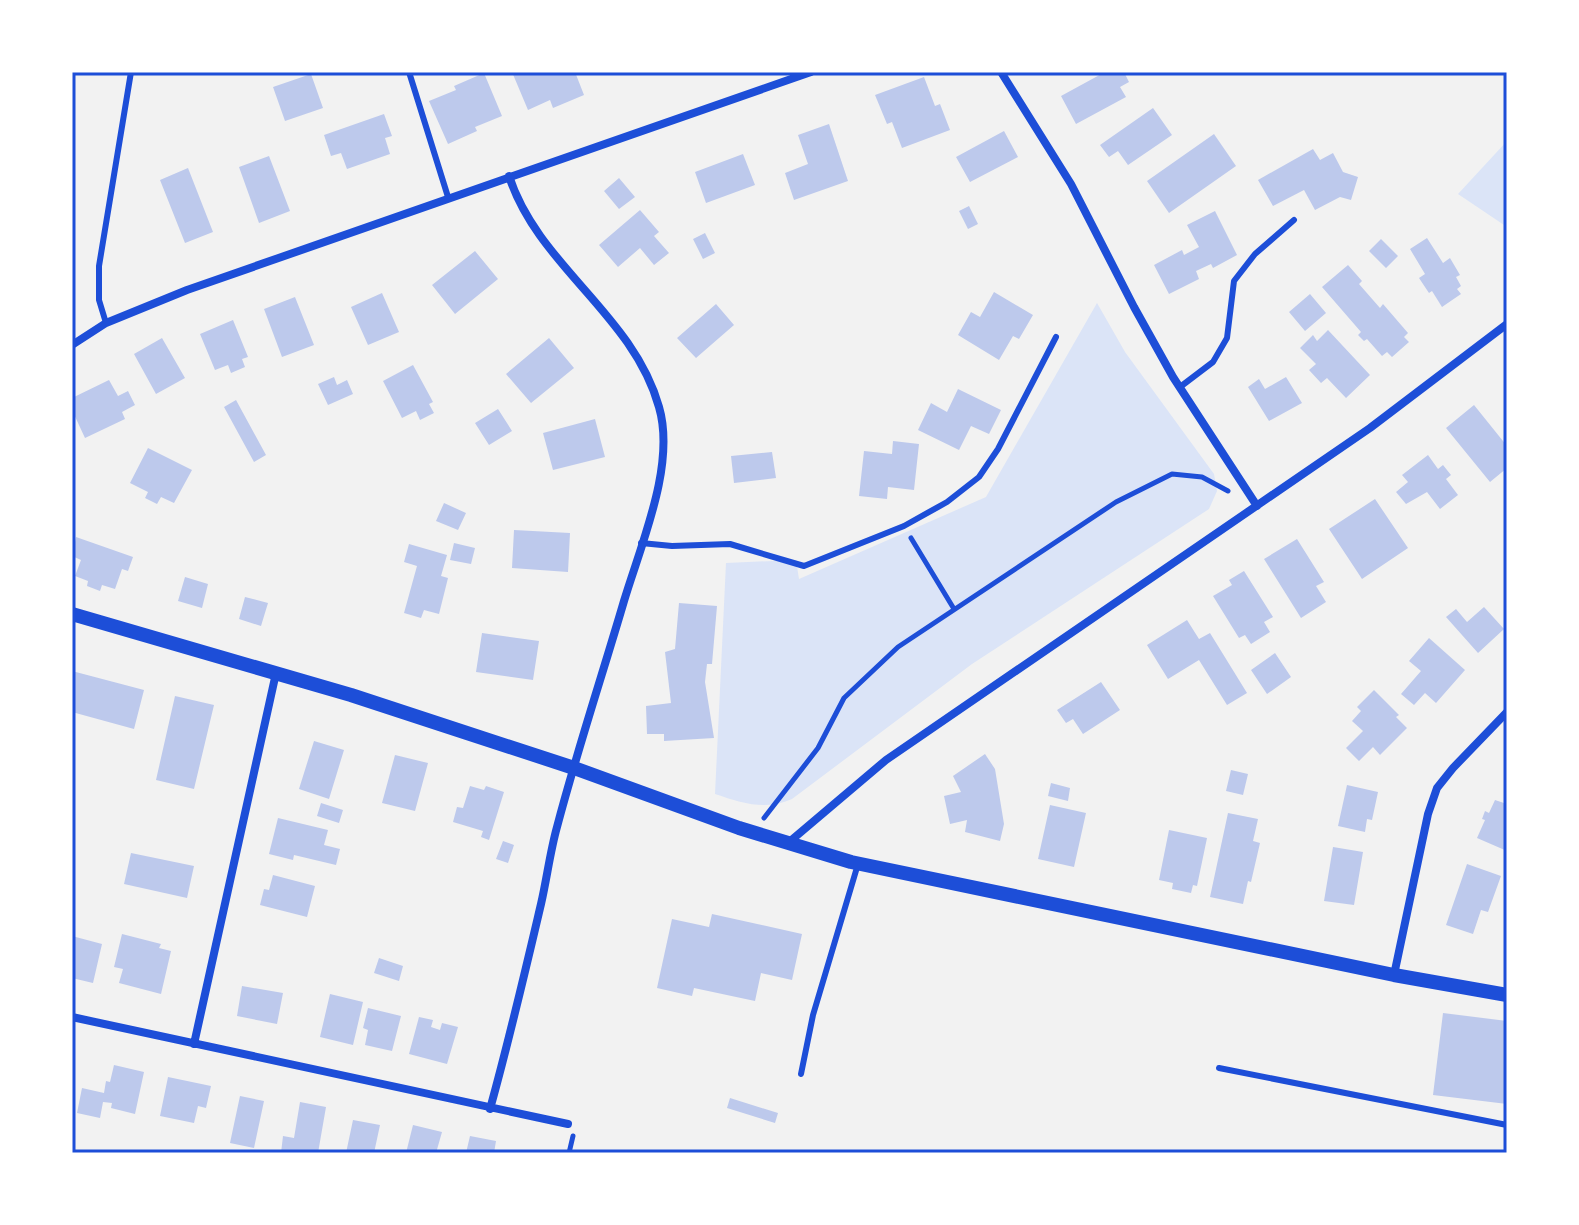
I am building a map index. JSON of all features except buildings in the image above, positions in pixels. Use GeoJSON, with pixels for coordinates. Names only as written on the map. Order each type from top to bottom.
{"type":"FeatureCollection","features":[{"type":"Feature","properties":{"kind":"street"},"geometry":{"type":"LineString","coordinates":[[72,345],[106,323],[198,286],[811,72]]}},
{"type":"Feature","properties":{"kind":"street"},"geometry":{"type":"LineString","coordinates":[[1001,72],[1071,184],[1134,307],[1180,387],[1257,506]]}},
{"type":"Feature","properties":{"kind":"street"},"geometry":{"type":"LineString","coordinates":[[490,1109],[555,835],[656,492],[664,450],[663,429],[654,391],[626,338],[527,218],[509,176]]}},
{"type":"Feature","properties":{"kind":"street"},"geometry":{"type":"LineString","coordinates":[[787,843],[886,760],[1406,402],[1507,324]]}},
{"type":"Feature","properties":{"kind":"street"},"geometry":{"type":"LineString","coordinates":[[72,614],[364,699],[574,768],[753,832],[858,864],[1394,975],[1507,995]]}},
{"type":"Feature","properties":{"kind":"street"},"geometry":{"type":"LineString","coordinates":[[194,1044],[276,673]]}},
{"type":"Feature","properties":{"kind":"street"},"geometry":{"type":"LineString","coordinates":[[1394,975],[1428,814],[1437,788],[1507,712]]}},
{"type":"Feature","properties":{"kind":"street"},"geometry":{"type":"LineString","coordinates":[[72,1017],[568,1124]]}},
{"type":"Feature","properties":{"kind":"lane"},"geometry":{"type":"LineString","coordinates":[[106,323],[99,300],[99,266],[131,72]]}},
{"type":"Feature","properties":{"kind":"lane"},"geometry":{"type":"LineString","coordinates":[[410,72],[448,197]]}},
{"type":"Feature","properties":{"kind":"lane"},"geometry":{"type":"LineString","coordinates":[[1180,387],[1213,362],[1227,338],[1234,281],[1255,254],[1294,220]]}},
{"type":"Feature","properties":{"kind":"lane"},"geometry":{"type":"LineString","coordinates":[[641,543],[672,546],[730,544],[804,566],[904,526],[947,502],[979,477],[998,449],[1056,337]]}},
{"type":"Feature","properties":{"kind":"lane"},"geometry":{"type":"LineString","coordinates":[[801,1074],[813,1015],[858,864]]}},
{"type":"Feature","properties":{"kind":"lane"},"geometry":{"type":"LineString","coordinates":[[1219,1068],[1507,1125]]}},
{"type":"Feature","properties":{"kind":"path"},"geometry":{"type":"LineString","coordinates":[[753,832],[818,748],[844,698],[898,647],[1116,502],[1172,474],[1202,477],[1257,506]]}},
{"type":"Feature","properties":{"kind":"path"},"geometry":{"type":"LineString","coordinates":[[904,526],[954,609]]}},
{"type":"Feature","properties":{"kind":"shaded area"},"geometry":{"type":"Polygon","coordinates":[[[1507,141],[1507,227],[1458,194],[1507,141]]]}},
{"type":"Feature","properties":{"kind":"shaded area"},"geometry":{"type":"Polygon","coordinates":[[[1097,303],[1125,352],[1214,474],[1217,491],[1209,509],[972,664],[792,799],[763,805],[715,794],[726,563],[796,560],[799,579],[986,497],[1097,303]]]}}]}
